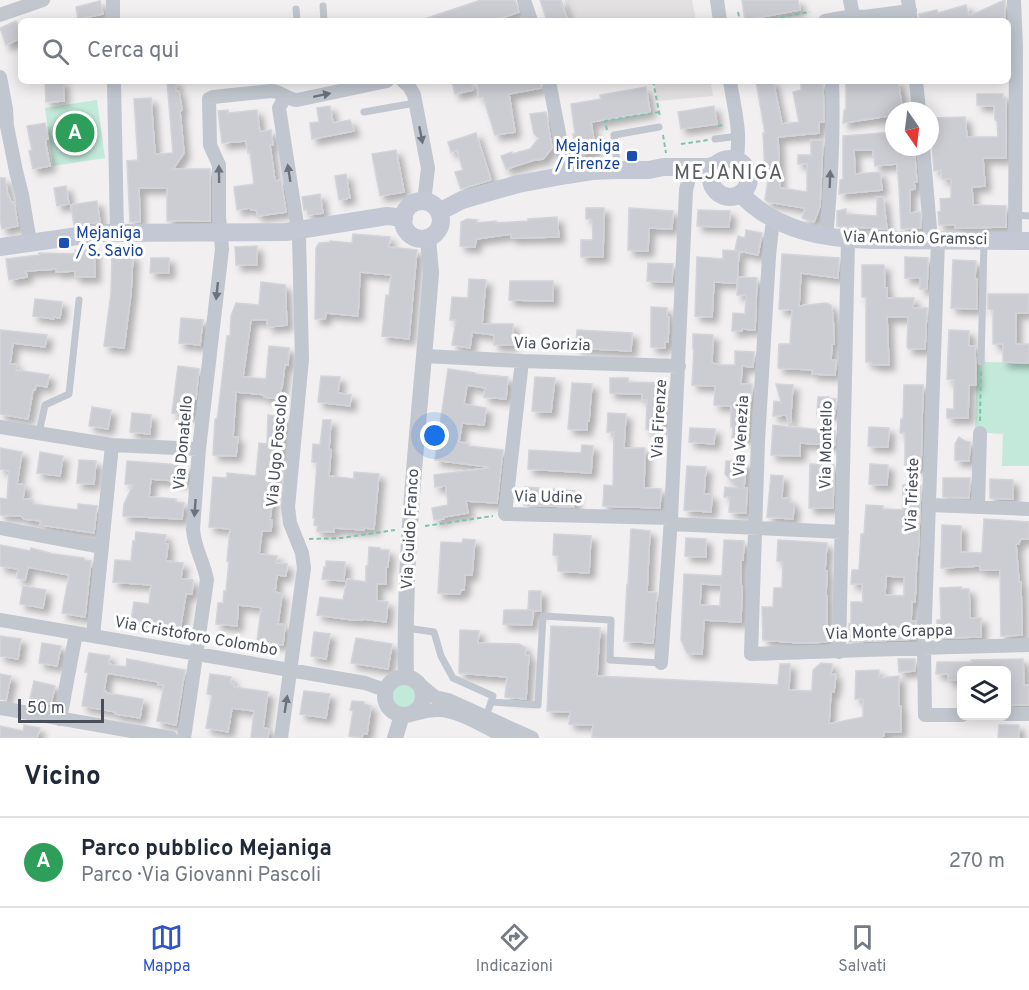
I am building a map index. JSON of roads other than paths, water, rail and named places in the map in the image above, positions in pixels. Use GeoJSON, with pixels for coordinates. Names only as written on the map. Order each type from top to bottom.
{"type":"FeatureCollection","features":[{"type":"Feature","properties":{"kind":"main road"},"geometry":{"type":"LineString","coordinates":[[432,207],[441,222],[440,228],[428,238],[419,239],[410,235],[405,227],[404,218],[413,204],[432,207],[518,184],[567,175],[617,170],[649,170],[671,166],[708,167],[726,160],[736,161],[746,168],[749,179],[741,194]]}},
{"type":"Feature","properties":{"kind":"main road"},"geometry":{"type":"LineString","coordinates":[[714,188],[711,178],[718,164]]}},
{"type":"Feature","properties":{"kind":"main road","name":"Via Antonio Gramsci"},"geometry":{"type":"LineString","coordinates":[[649,170],[705,182],[726,197],[741,194],[762,213],[826,237],[848,240],[1022,241]]}},
{"type":"Feature","properties":{"kind":"main road"},"geometry":{"type":"LineString","coordinates":[[0,247],[99,233],[298,231],[387,216],[404,218]]}},
{"type":"Feature","properties":{"kind":"street"},"geometry":{"type":"LineString","coordinates":[[0,15],[43,0]]}},
{"type":"Feature","properties":{"kind":"street"},"geometry":{"type":"LineString","coordinates":[[113,0],[113,18]]}},
{"type":"Feature","properties":{"kind":"street"},"geometry":{"type":"LineString","coordinates":[[524,0],[530,18]]}},
{"type":"Feature","properties":{"kind":"street"},"geometry":{"type":"LineString","coordinates":[[717,0],[720,18]]}},
{"type":"Feature","properties":{"kind":"street"},"geometry":{"type":"LineString","coordinates":[[850,0],[853,16]]}},
{"type":"Feature","properties":{"kind":"street"},"geometry":{"type":"LineString","coordinates":[[1014,0],[1022,241]]}},
{"type":"Feature","properties":{"kind":"street"},"geometry":{"type":"LineString","coordinates":[[842,18],[910,11]]}},
{"type":"Feature","properties":{"kind":"street"},"geometry":{"type":"LineString","coordinates":[[0,77],[7,126],[30,242]]}},
{"type":"Feature","properties":{"kind":"street"},"geometry":{"type":"LineString","coordinates":[[114,84],[117,232]]}},
{"type":"Feature","properties":{"kind":"street"},"geometry":{"type":"LineString","coordinates":[[280,90],[297,100],[373,84]]}},
{"type":"Feature","properties":{"kind":"street"},"geometry":{"type":"LineString","coordinates":[[407,84],[416,103],[428,168],[432,207]]}},
{"type":"Feature","properties":{"kind":"street"},"geometry":{"type":"LineString","coordinates":[[550,84],[567,175]]}},
{"type":"Feature","properties":{"kind":"street"},"geometry":{"type":"LineString","coordinates":[[730,84],[739,136],[736,161]]}},
{"type":"Feature","properties":{"kind":"street"},"geometry":{"type":"LineString","coordinates":[[826,237],[832,84]]}},
{"type":"Feature","properties":{"kind":"street"},"geometry":{"type":"LineString","coordinates":[[916,84],[918,102]]}},
{"type":"Feature","properties":{"kind":"street","name":"Via Ugo Foscolo"},"geometry":{"type":"LineString","coordinates":[[280,90],[279,108],[298,231],[303,359],[288,507],[290,523],[302,553],[304,568],[281,738]]}},
{"type":"Feature","properties":{"kind":"street","name":"Via Donatello"},"geometry":{"type":"LineString","coordinates":[[184,738],[207,580],[194,539],[199,449],[222,249],[219,218],[219,165],[210,145],[209,99],[226,95],[280,90]]}},
{"type":"Feature","properties":{"kind":"street","name":"Via Trieste"},"geometry":{"type":"LineString","coordinates":[[924,156],[934,240],[930,505],[924,647],[925,715],[957,715]]}},
{"type":"Feature","properties":{"kind":"street","name":"Via Firenze"},"geometry":{"type":"LineString","coordinates":[[661,663],[671,521],[686,192],[689,178]]}},
{"type":"Feature","properties":{"kind":"street","name":"Via Venezia"},"geometry":{"type":"LineString","coordinates":[[751,654],[769,256],[772,228],[776,220]]}},
{"type":"Feature","properties":{"kind":"street","name":"Via Guido Franco"},"geometry":{"type":"LineString","coordinates":[[395,738],[405,715],[419,708],[422,702],[422,690],[413,681],[406,628],[412,500],[431,273],[428,238]]}},
{"type":"Feature","properties":{"kind":"street","name":"Via Montello"},"geometry":{"type":"LineString","coordinates":[[839,651],[848,240]]}},
{"type":"Feature","properties":{"kind":"street","name":"Via Gorizia"},"geometry":{"type":"LineString","coordinates":[[424,356],[679,366]]}},
{"type":"Feature","properties":{"kind":"street","name":"Via Udine"},"geometry":{"type":"LineString","coordinates":[[522,361],[505,514],[671,521]]}},
{"type":"Feature","properties":{"kind":"street"},"geometry":{"type":"LineString","coordinates":[[0,427],[112,445],[199,449]]}},
{"type":"Feature","properties":{"kind":"street"},"geometry":{"type":"LineString","coordinates":[[978,507],[980,433]]}},
{"type":"Feature","properties":{"kind":"street"},"geometry":{"type":"LineString","coordinates":[[93,636],[112,445]]}},
{"type":"Feature","properties":{"kind":"street"},"geometry":{"type":"LineString","coordinates":[[930,505],[1029,509]]}},
{"type":"Feature","properties":{"kind":"street"},"geometry":{"type":"LineString","coordinates":[[671,521],[842,532]]}},
{"type":"Feature","properties":{"kind":"street"},"geometry":{"type":"LineString","coordinates":[[0,528],[102,547]]}},
{"type":"Feature","properties":{"kind":"street","name":"Via Cristoforo Colombo"},"geometry":{"type":"LineString","coordinates":[[0,620],[365,683],[385,690]]}},
{"type":"Feature","properties":{"kind":"street"},"geometry":{"type":"LineString","coordinates":[[60,719],[76,633]]}},
{"type":"Feature","properties":{"kind":"street","name":"Via Monte Grappa"},"geometry":{"type":"LineString","coordinates":[[751,654],[1029,645]]}},
{"type":"Feature","properties":{"kind":"street"},"geometry":{"type":"LineString","coordinates":[[507,738],[484,721],[448,700],[435,697],[413,681],[400,677],[388,684],[385,690],[387,707],[396,714],[405,715],[436,710],[451,711],[484,721],[532,738]]}},
{"type":"Feature","properties":{"kind":"street"},"geometry":{"type":"LineString","coordinates":[[0,708],[171,738]]}},
{"type":"Feature","properties":{"kind":"street"},"geometry":{"type":"LineString","coordinates":[[1011,714],[1029,714]]}},
{"type":"Feature","properties":{"kind":"lane"},"geometry":{"type":"LineString","coordinates":[[323,6],[324,18]]}},
{"type":"Feature","properties":{"kind":"lane"},"geometry":{"type":"LineString","coordinates":[[296,9],[297,18]]}},
{"type":"Feature","properties":{"kind":"lane"},"geometry":{"type":"LineString","coordinates":[[364,112],[416,103]]}},
{"type":"Feature","properties":{"kind":"lane"},"geometry":{"type":"LineString","coordinates":[[617,170],[614,135],[659,127]]}},
{"type":"Feature","properties":{"kind":"lane"},"geometry":{"type":"LineString","coordinates":[[715,139],[739,136]]}},
{"type":"Feature","properties":{"kind":"lane"},"geometry":{"type":"LineString","coordinates":[[981,362],[984,241]]}},
{"type":"Feature","properties":{"kind":"lane"},"geometry":{"type":"LineString","coordinates":[[39,433],[45,405],[69,393],[79,300]]}},
{"type":"Feature","properties":{"kind":"lane"},"geometry":{"type":"LineString","coordinates":[[491,702],[538,705],[543,616],[611,620],[610,660],[661,663]]}},
{"type":"Feature","properties":{"kind":"lane"},"geometry":{"type":"LineString","coordinates":[[406,628],[434,632],[441,656],[453,678],[493,696],[484,721]]}},
{"type":"Feature","properties":{"kind":"place","name":"Parco pubblico Mejaniga"},"geometry":{"type":"Point","coordinates":[75,133]}},
{"type":"Feature","properties":{"kind":"place","name":"Mejaniga / Firenze"},"geometry":{"type":"Point","coordinates":[632,156]}},
{"type":"Feature","properties":{"kind":"place","name":"Mejaniga / S. Savio"},"geometry":{"type":"Point","coordinates":[64,243]}},
{"type":"Feature","properties":{"kind":"district","name":"MEJANIGA"},"geometry":{"type":"Point","coordinates":[729,174]}}]}
